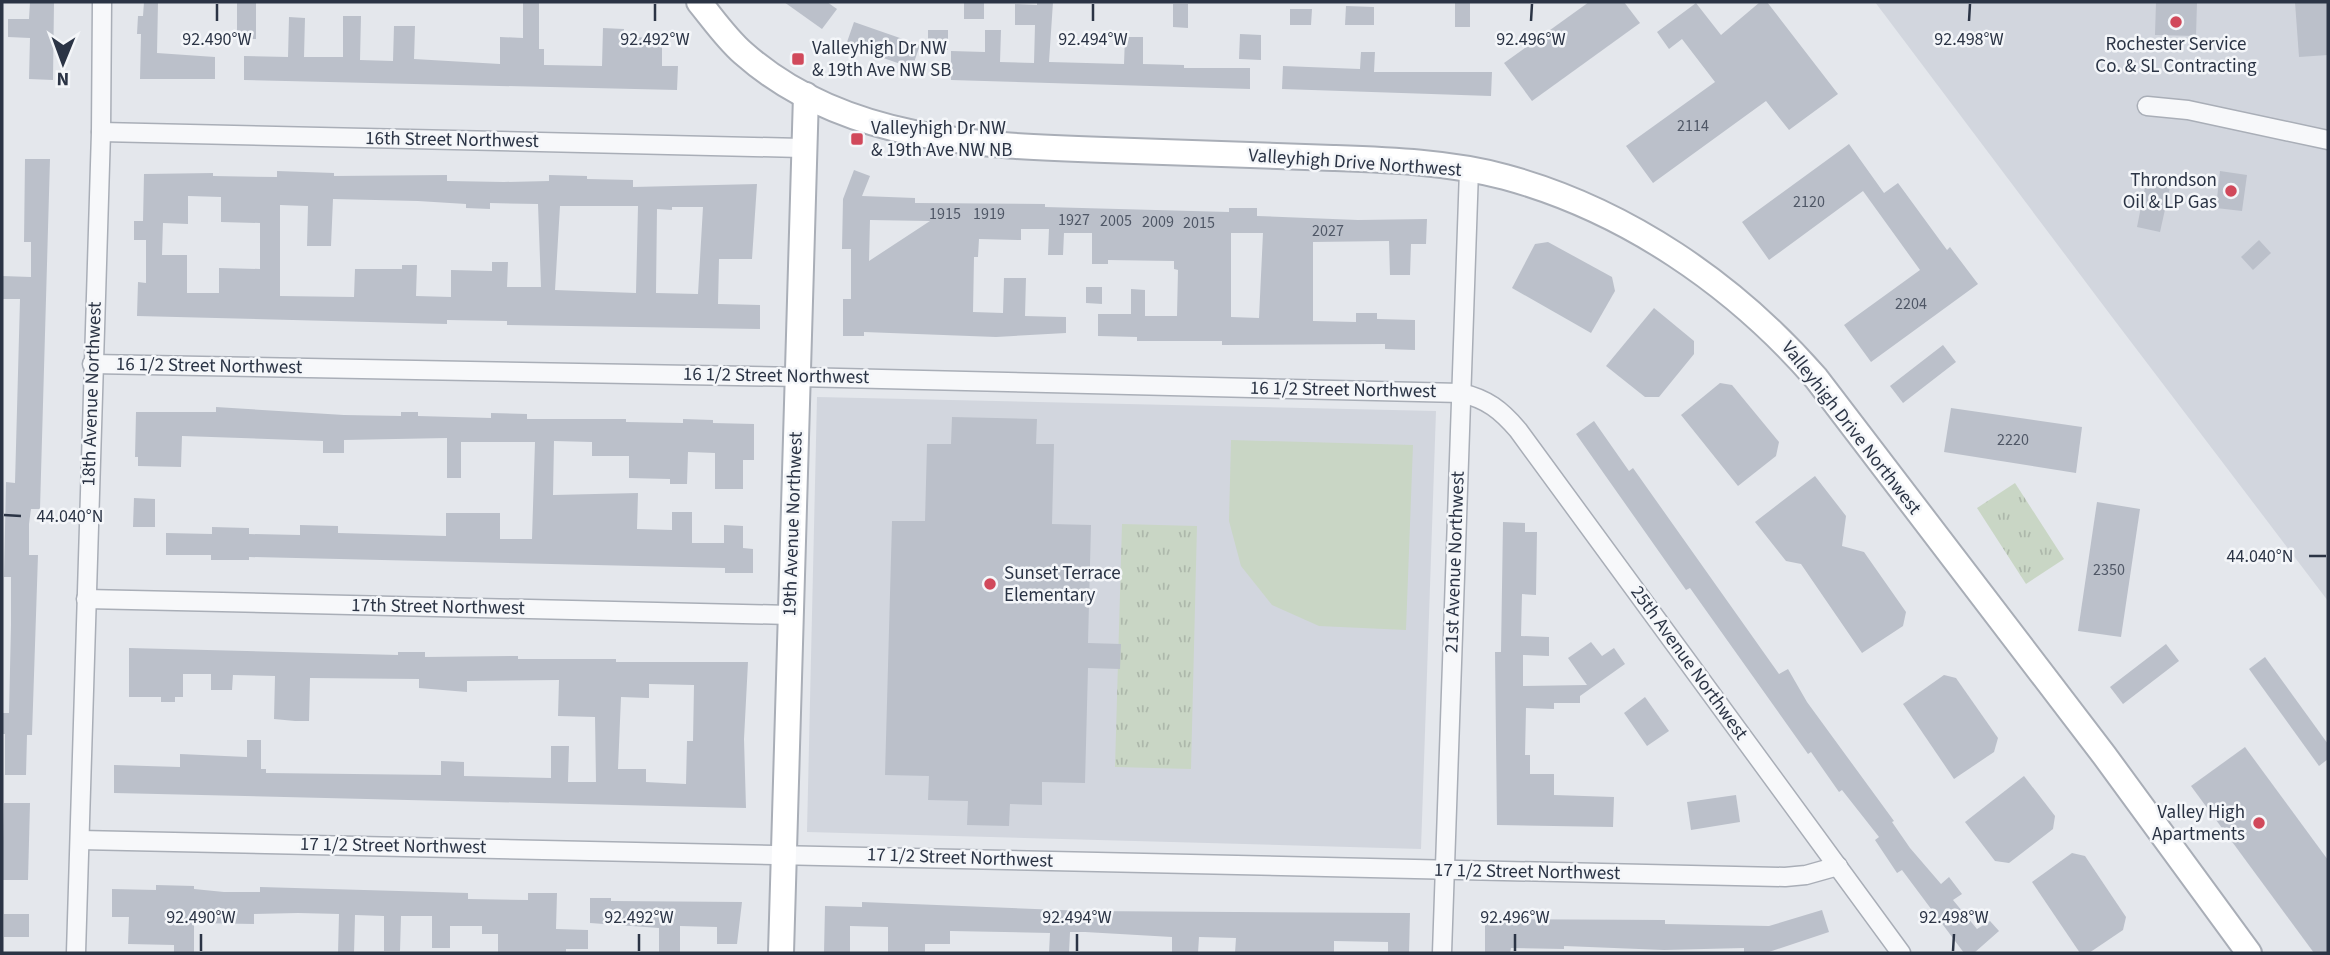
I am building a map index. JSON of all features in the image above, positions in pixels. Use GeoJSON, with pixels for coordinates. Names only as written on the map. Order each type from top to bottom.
{"type":"FeatureCollection","features":[{"type":"Feature","properties":{"kind":"main road","name":"Valleyhigh Drive Northwest"},"geometry":{"type":"LineString","coordinates":[[699,2],[742,52],[780,81],[806,95],[874,123],[947,141],[1022,148],[1362,159],[1469,170],[1515,180],[1601,212],[1688,264],[1764,321],[1816,379],[2104,755],[2249,953]]}},
{"type":"Feature","properties":{"kind":"main road","name":"19th Avenue Northwest"},"geometry":{"type":"LineString","coordinates":[[781,953],[802,148],[806,95]]}},
{"type":"Feature","properties":{"kind":"street","name":"18th Avenue Northwest"},"geometry":{"type":"LineString","coordinates":[[76,953],[101,132],[102,2]]}},
{"type":"Feature","properties":{"kind":"street"},"geometry":{"type":"LineString","coordinates":[[2147,106],[2188,110],[2328,139]]}},
{"type":"Feature","properties":{"kind":"street","name":"16th Street Northwest"},"geometry":{"type":"LineString","coordinates":[[101,132],[802,148]]}},
{"type":"Feature","properties":{"kind":"street","name":"21st Avenue Northwest"},"geometry":{"type":"LineString","coordinates":[[1441,953],[1469,170]]}},
{"type":"Feature","properties":{"kind":"street","name":"16 1/2 Street Northwest"},"geometry":{"type":"LineString","coordinates":[[92,364],[797,376],[1461,393]]}},
{"type":"Feature","properties":{"kind":"street","name":"25th Avenue Northwest"},"geometry":{"type":"LineString","coordinates":[[1461,393],[1483,398],[1501,410],[1518,430],[1901,953]]}},
{"type":"Feature","properties":{"kind":"street","name":"17th Street Northwest"},"geometry":{"type":"LineString","coordinates":[[86,599],[790,615]]}},
{"type":"Feature","properties":{"kind":"street","name":"17 1/2 Street Northwest"},"geometry":{"type":"LineString","coordinates":[[80,840],[784,853],[1444,871],[1785,877],[1802,876],[1838,866]]}},
{"type":"Feature","properties":{"kind":"shaded area"},"geometry":{"type":"Polygon","coordinates":[[[1875,2],[2328,2],[2328,601],[2109,313],[1875,2]]]}},
{"type":"Feature","properties":{"kind":"shaded area"},"geometry":{"type":"Polygon","coordinates":[[[817,397],[1436,411],[1421,849],[807,832],[817,397]]]}},
{"type":"Feature","properties":{"kind":"green space"},"geometry":{"type":"Polygon","coordinates":[[[1231,440],[1413,445],[1406,630],[1319,626],[1272,605],[1241,566],[1229,521],[1231,440]]]}},
{"type":"Feature","properties":{"kind":"green space"},"geometry":{"type":"Polygon","coordinates":[[[2015,483],[2064,559],[2026,584],[1977,508],[2015,483]]]}},
{"type":"Feature","properties":{"kind":"green space"},"geometry":{"type":"Polygon","coordinates":[[[1122,524],[1197,526],[1191,769],[1115,767],[1122,524]]]}},
{"type":"Feature","properties":{"kind":"building"},"geometry":{"type":"Polygon","coordinates":[[[30,2],[54,2],[53,80],[29,79],[30,38],[8,37],[8,19],[29,19],[30,2]]]}},
{"type":"Feature","properties":{"kind":"building"},"geometry":{"type":"Polygon","coordinates":[[[144,2],[158,2],[157,53],[215,57],[215,79],[140,79],[141,34],[137,34],[138,16],[143,16],[144,2]]]}},
{"type":"Feature","properties":{"kind":"building"},"geometry":{"type":"Polygon","coordinates":[[[237,2],[256,2],[256,39],[237,39],[237,2]]]}},
{"type":"Feature","properties":{"kind":"building"},"geometry":{"type":"Polygon","coordinates":[[[523,2],[539,2],[539,49],[544,49],[544,65],[602,66],[603,28],[624,29],[624,37],[662,38],[662,66],[678,66],[677,90],[244,80],[244,56],[288,57],[289,17],[305,18],[304,57],[343,57],[343,16],[361,16],[360,60],[393,61],[394,26],[415,26],[414,59],[500,64],[500,37],[523,38],[523,2]]]}},
{"type":"Feature","properties":{"kind":"building"},"geometry":{"type":"Polygon","coordinates":[[[784,2],[827,2],[837,9],[822,29],[784,2]]]}},
{"type":"Feature","properties":{"kind":"building"},"geometry":{"type":"Polygon","coordinates":[[[964,2],[984,2],[984,19],[964,19],[964,2]]]}},
{"type":"Feature","properties":{"kind":"building"},"geometry":{"type":"Polygon","coordinates":[[[1037,2],[1053,2],[1049,62],[1124,64],[1125,37],[1143,37],[1143,64],[1184,65],[1184,68],[1250,68],[1250,89],[951,80],[951,51],[985,52],[985,30],[1001,30],[1000,62],[1034,63],[1035,25],[1015,25],[1015,4],[1037,5],[1037,2]]]}},
{"type":"Feature","properties":{"kind":"building"},"geometry":{"type":"Polygon","coordinates":[[[1455,2],[1470,2],[1470,27],[1455,27],[1455,2]]]}},
{"type":"Feature","properties":{"kind":"building"},"geometry":{"type":"Polygon","coordinates":[[[1589,2],[1624,2],[1640,23],[1532,101],[1504,63],[1589,2]]]}},
{"type":"Feature","properties":{"kind":"building"},"geometry":{"type":"Polygon","coordinates":[[[1760,2],[1767,2],[1838,94],[1789,130],[1766,101],[1653,183],[1626,146],[1715,82],[1682,39],[1669,49],[1657,32],[1696,3],[1721,35],[1760,2]]]}},
{"type":"Feature","properties":{"kind":"building","name":"Rochester Service Co. & SL Contracting"},"geometry":{"type":"Polygon","coordinates":[[[2156,2],[2197,2],[2196,36],[2155,35],[2156,2]]]}},
{"type":"Feature","properties":{"kind":"building"},"geometry":{"type":"Polygon","coordinates":[[[2295,2],[2328,2],[2328,55],[2299,57],[2295,2]]]}},
{"type":"Feature","properties":{"kind":"building"},"geometry":{"type":"Polygon","coordinates":[[[1173,4],[1188,4],[1188,28],[1173,27],[1173,4]]]}},
{"type":"Feature","properties":{"kind":"building"},"geometry":{"type":"Polygon","coordinates":[[[1346,6],[1374,7],[1374,25],[1345,25],[1346,6]]]}},
{"type":"Feature","properties":{"kind":"building"},"geometry":{"type":"Polygon","coordinates":[[[1290,9],[1312,9],[1311,25],[1290,25],[1290,9]]]}},
{"type":"Feature","properties":{"kind":"building"},"geometry":{"type":"Polygon","coordinates":[[[854,22],[920,45],[912,68],[846,45],[854,22]]]}},
{"type":"Feature","properties":{"kind":"building"},"geometry":{"type":"Polygon","coordinates":[[[928,30],[948,30],[948,50],[928,50],[928,30]]]}},
{"type":"Feature","properties":{"kind":"building"},"geometry":{"type":"Polygon","coordinates":[[[1240,34],[1261,35],[1261,60],[1239,59],[1240,34]]]}},
{"type":"Feature","properties":{"kind":"building"},"geometry":{"type":"Polygon","coordinates":[[[1361,52],[1375,52],[1374,72],[1492,72],[1491,96],[1282,89],[1283,66],[1360,69],[1361,52]]]}},
{"type":"Feature","properties":{"kind":"building"},"geometry":{"type":"Polygon","coordinates":[[[1849,144],[1884,193],[1898,183],[1947,250],[1950,247],[1978,284],[1871,362],[1844,325],[1920,270],[1863,191],[1769,260],[1742,222],[1849,144]]]}},
{"type":"Feature","properties":{"kind":"building"},"geometry":{"type":"Polygon","coordinates":[[[25,159],[50,159],[40,509],[31,509],[29,524],[29,555],[38,555],[32,735],[27,735],[26,775],[5,775],[2,713],[9,713],[11,625],[11,577],[4,577],[6,482],[15,483],[20,299],[2,299],[2,276],[31,277],[31,242],[24,242],[25,159]]]}},
{"type":"Feature","properties":{"kind":"building"},"geometry":{"type":"Polygon","coordinates":[[[854,170],[870,176],[862,196],[915,198],[915,203],[1045,204],[1045,207],[1229,212],[1229,208],[1257,208],[1257,216],[1358,220],[1427,219],[1426,244],[1411,244],[1410,275],[1390,275],[1389,241],[1313,242],[1313,321],[1356,322],[1356,313],[1377,313],[1377,319],[1415,320],[1415,350],[1385,349],[1385,344],[1222,345],[1222,341],[1137,341],[1137,337],[1098,336],[1098,314],[1131,314],[1131,289],[1145,290],[1145,316],[1177,316],[1178,270],[1174,269],[1174,261],[1108,260],[1108,264],[1092,264],[1092,233],[1064,233],[1063,255],[1048,255],[1049,229],[1021,229],[1021,240],[979,239],[978,257],[974,257],[973,312],[1003,313],[1004,278],[1026,278],[1025,316],[1066,317],[1066,333],[996,337],[864,332],[864,336],[843,336],[843,299],[851,299],[851,249],[842,249],[843,199],[854,170]],[[870,220],[869,261],[930,221],[870,220]],[[1231,233],[1231,317],[1259,318],[1263,233],[1231,233]]]}},
{"type":"Feature","properties":{"kind":"building"},"geometry":{"type":"Polygon","coordinates":[[[277,171],[334,173],[334,176],[447,175],[447,181],[504,182],[549,181],[549,175],[587,176],[587,179],[633,180],[633,187],[757,184],[752,259],[719,259],[718,304],[760,305],[760,329],[507,325],[507,321],[447,320],[447,324],[137,316],[138,282],[146,283],[146,240],[134,240],[134,221],[143,221],[144,174],[213,173],[213,176],[277,177],[277,171]],[[188,196],[188,224],[163,223],[162,255],[187,255],[187,293],[219,293],[219,268],[260,269],[260,223],[221,222],[221,197],[188,196]],[[333,199],[331,246],[307,246],[308,206],[280,205],[280,296],[354,297],[355,269],[402,269],[402,265],[417,265],[416,296],[451,297],[451,270],[492,271],[492,262],[508,262],[507,287],[541,287],[538,204],[490,203],[490,209],[466,208],[466,204],[333,199]],[[560,206],[555,290],[636,293],[638,206],[560,206]],[[672,207],[672,210],[657,209],[656,293],[698,294],[703,207],[672,207]]]}},
{"type":"Feature","properties":{"kind":"building","name":"Throndson Oil & LP Gas"},"geometry":{"type":"Polygon","coordinates":[[[2220,171],[2247,175],[2242,211],[2216,208],[2220,171]]]}},
{"type":"Feature","properties":{"kind":"building"},"geometry":{"type":"Polygon","coordinates":[[[2146,182],[2170,187],[2160,232],[2137,227],[2146,182]]]}},
{"type":"Feature","properties":{"kind":"building"},"geometry":{"type":"Polygon","coordinates":[[[2259,240],[2271,253],[2253,270],[2241,257],[2259,240]]]}},
{"type":"Feature","properties":{"kind":"building"},"geometry":{"type":"Polygon","coordinates":[[[1548,242],[1612,277],[1615,291],[1591,333],[1512,288],[1535,244],[1548,242]]]}},
{"type":"Feature","properties":{"kind":"building"},"geometry":{"type":"Polygon","coordinates":[[[1086,287],[1102,287],[1102,304],[1086,303],[1086,287]]]}},
{"type":"Feature","properties":{"kind":"building"},"geometry":{"type":"Polygon","coordinates":[[[1654,308],[1694,341],[1694,354],[1659,397],[1645,397],[1606,366],[1654,308]]]}},
{"type":"Feature","properties":{"kind":"building"},"geometry":{"type":"Polygon","coordinates":[[[1943,345],[1956,362],[1903,403],[1890,386],[1943,345]]]}},
{"type":"Feature","properties":{"kind":"building"},"geometry":{"type":"Polygon","coordinates":[[[1720,383],[1732,385],[1779,442],[1776,456],[1738,486],[1681,415],[1720,383]]]}},
{"type":"Feature","properties":{"kind":"building"},"geometry":{"type":"Polygon","coordinates":[[[216,407],[344,415],[401,416],[401,412],[418,412],[418,416],[491,418],[491,413],[527,414],[527,419],[626,419],[626,422],[683,423],[683,419],[754,424],[754,460],[743,460],[743,489],[715,489],[715,453],[688,452],[687,484],[670,484],[670,479],[629,478],[629,456],[592,456],[592,442],[554,441],[553,495],[638,493],[637,529],[672,530],[672,512],[692,512],[692,543],[724,543],[724,525],[743,526],[743,548],[753,549],[753,573],[725,573],[725,568],[249,557],[249,560],[211,560],[211,555],[166,555],[166,533],[212,534],[212,527],[249,528],[249,534],[300,535],[300,525],[338,526],[338,533],[446,536],[446,513],[500,513],[500,539],[532,539],[535,442],[461,442],[461,478],[447,478],[447,438],[344,440],[344,453],[323,453],[323,441],[182,436],[181,467],[138,466],[138,457],[135,457],[136,412],[216,412],[216,407]]]}},
{"type":"Feature","properties":{"kind":"building"},"geometry":{"type":"Polygon","coordinates":[[[1951,408],[2082,427],[2076,473],[1944,452],[1951,408]]]}},
{"type":"Feature","properties":{"kind":"building","name":"Sunset Terrace Elementary"},"geometry":{"type":"Polygon","coordinates":[[[952,417],[1037,419],[1036,444],[1054,444],[1052,524],[1091,525],[1088,643],[1121,644],[1120,669],[1088,668],[1085,783],[1042,782],[1042,805],[1010,804],[1009,826],[967,825],[968,801],[928,800],[929,776],[885,775],[892,521],[925,521],[927,444],[951,444],[952,417]]]}},
{"type":"Feature","properties":{"kind":"building"},"geometry":{"type":"Polygon","coordinates":[[[1594,421],[1629,471],[1633,468],[1779,674],[1788,669],[1807,702],[1894,821],[1892,822],[1910,848],[1941,884],[1949,877],[1962,894],[1953,900],[1977,929],[1990,921],[1999,931],[1974,953],[1964,953],[1902,870],[1897,873],[1875,840],[1879,837],[1842,790],[1839,792],[1811,752],[1808,754],[1690,588],[1686,590],[1576,434],[1594,421]]]}},
{"type":"Feature","properties":{"kind":"building"},"geometry":{"type":"Polygon","coordinates":[[[1815,476],[1846,516],[1842,546],[1864,552],[1906,612],[1903,626],[1862,653],[1801,564],[1786,561],[1755,522],[1815,476]]]}},
{"type":"Feature","properties":{"kind":"building"},"geometry":{"type":"Polygon","coordinates":[[[134,498],[155,499],[155,527],[133,527],[134,498]]]}},
{"type":"Feature","properties":{"kind":"building"},"geometry":{"type":"Polygon","coordinates":[[[2097,502],[2140,509],[2121,637],[2078,631],[2097,502]]]}},
{"type":"Feature","properties":{"kind":"building"},"geometry":{"type":"Polygon","coordinates":[[[1503,522],[1525,523],[1525,532],[1537,532],[1536,595],[1522,594],[1521,636],[1549,637],[1549,656],[1523,655],[1523,686],[1587,685],[1568,658],[1591,642],[1602,656],[1614,648],[1625,664],[1580,696],[1580,703],[1554,703],[1554,709],[1526,708],[1525,755],[1530,755],[1530,774],[1554,774],[1554,795],[1614,797],[1613,827],[1497,825],[1495,652],[1501,652],[1503,522]]]}},
{"type":"Feature","properties":{"kind":"building"},"geometry":{"type":"Polygon","coordinates":[[[2166,644],[2179,661],[2123,704],[2110,687],[2166,644]]]}},
{"type":"Feature","properties":{"kind":"building"},"geometry":{"type":"Polygon","coordinates":[[[129,648],[398,655],[398,652],[425,652],[425,657],[518,656],[518,659],[616,659],[616,662],[748,662],[744,739],[746,808],[114,793],[114,765],[180,767],[180,754],[247,757],[247,740],[261,740],[261,769],[266,769],[266,773],[441,775],[441,761],[464,762],[464,776],[551,778],[551,746],[569,746],[568,782],[596,782],[595,717],[558,716],[559,680],[467,681],[467,692],[419,688],[419,679],[310,678],[309,721],[274,719],[275,676],[233,675],[232,690],[211,690],[211,674],[183,674],[183,697],[175,697],[175,702],[161,702],[161,697],[129,697],[129,648]],[[649,684],[649,698],[621,697],[618,769],[646,769],[646,782],[686,784],[687,741],[693,741],[694,685],[649,684]]]}},
{"type":"Feature","properties":{"kind":"building"},"geometry":{"type":"Polygon","coordinates":[[[2265,657],[2328,744],[2328,759],[2319,766],[2249,669],[2265,657]]]}},
{"type":"Feature","properties":{"kind":"building"},"geometry":{"type":"Polygon","coordinates":[[[1944,675],[1956,678],[1998,738],[1994,752],[1954,779],[1903,704],[1944,675]]]}},
{"type":"Feature","properties":{"kind":"building"},"geometry":{"type":"Polygon","coordinates":[[[1645,697],[1669,731],[1647,746],[1624,713],[1645,697]]]}},
{"type":"Feature","properties":{"kind":"building","name":"Valley High Apartments"},"geometry":{"type":"Polygon","coordinates":[[[2245,747],[2328,860],[2328,953],[2314,953],[2191,786],[2245,747]]]}},
{"type":"Feature","properties":{"kind":"building"},"geometry":{"type":"Polygon","coordinates":[[[2024,776],[2055,816],[2053,829],[2009,863],[1995,861],[1965,822],[2024,776]]]}},
{"type":"Feature","properties":{"kind":"building"},"geometry":{"type":"Polygon","coordinates":[[[1736,795],[1740,822],[1691,830],[1687,802],[1736,795]]]}},
{"type":"Feature","properties":{"kind":"building"},"geometry":{"type":"Polygon","coordinates":[[[4,803],[30,803],[28,880],[2,880],[4,803]]]}},
{"type":"Feature","properties":{"kind":"building"},"geometry":{"type":"Polygon","coordinates":[[[2072,853],[2085,856],[2126,917],[2123,930],[2089,953],[2080,953],[2032,882],[2072,853]]]}},
{"type":"Feature","properties":{"kind":"building"},"geometry":{"type":"Polygon","coordinates":[[[156,885],[194,886],[194,889],[224,892],[260,892],[260,887],[468,893],[468,899],[528,900],[528,893],[557,893],[556,929],[588,930],[588,949],[566,949],[566,953],[498,953],[498,934],[482,934],[482,926],[450,926],[450,948],[432,948],[432,916],[401,916],[400,951],[384,951],[384,916],[355,915],[354,953],[338,953],[339,914],[298,913],[254,914],[254,924],[194,923],[194,953],[174,953],[174,945],[128,944],[129,917],[112,917],[112,889],[156,890],[156,885]]]}},
{"type":"Feature","properties":{"kind":"building"},"geometry":{"type":"Polygon","coordinates":[[[590,898],[611,898],[611,901],[742,902],[737,944],[717,944],[717,927],[680,926],[680,953],[659,953],[659,928],[590,923],[590,898]]]}},
{"type":"Feature","properties":{"kind":"building"},"geometry":{"type":"Polygon","coordinates":[[[862,902],[1085,911],[1410,913],[1409,953],[1388,953],[1388,942],[1334,941],[1334,953],[1235,953],[1236,938],[1199,937],[1198,953],[1172,953],[1172,937],[1070,932],[1069,953],[1049,953],[1050,933],[950,931],[950,944],[925,944],[925,953],[888,953],[888,927],[850,926],[850,953],[824,953],[825,906],[862,907],[862,902]]]}},
{"type":"Feature","properties":{"kind":"building"},"geometry":{"type":"Polygon","coordinates":[[[1822,910],[1829,932],[1766,953],[1744,953],[1744,948],[1664,950],[1564,946],[1564,949],[1511,948],[1510,953],[1485,953],[1485,919],[1665,920],[1665,924],[1769,926],[1822,910]]]}},
{"type":"Feature","properties":{"kind":"building"},"geometry":{"type":"Polygon","coordinates":[[[4,914],[29,914],[29,937],[4,937],[4,914]]]}},
{"type":"Feature","properties":{"kind":"place","name":"Rochester Service Co. & SL Contracting"},"geometry":{"type":"Point","coordinates":[2176,22]}},
{"type":"Feature","properties":{"kind":"place","name":"Valleyhigh Dr NW & 19th Ave NW SB"},"geometry":{"type":"Point","coordinates":[798,59]}},
{"type":"Feature","properties":{"kind":"place","name":"Valleyhigh Dr NW & 19th Ave NW NB"},"geometry":{"type":"Point","coordinates":[857,139]}},
{"type":"Feature","properties":{"kind":"place","name":"Throndson Oil & LP Gas"},"geometry":{"type":"Point","coordinates":[2231,191]}},
{"type":"Feature","properties":{"kind":"place","name":"Sunset Terrace Elementary"},"geometry":{"type":"Point","coordinates":[990,584]}},
{"type":"Feature","properties":{"kind":"place","name":"Valley High Apartments"},"geometry":{"type":"Point","coordinates":[2259,823]}}]}
